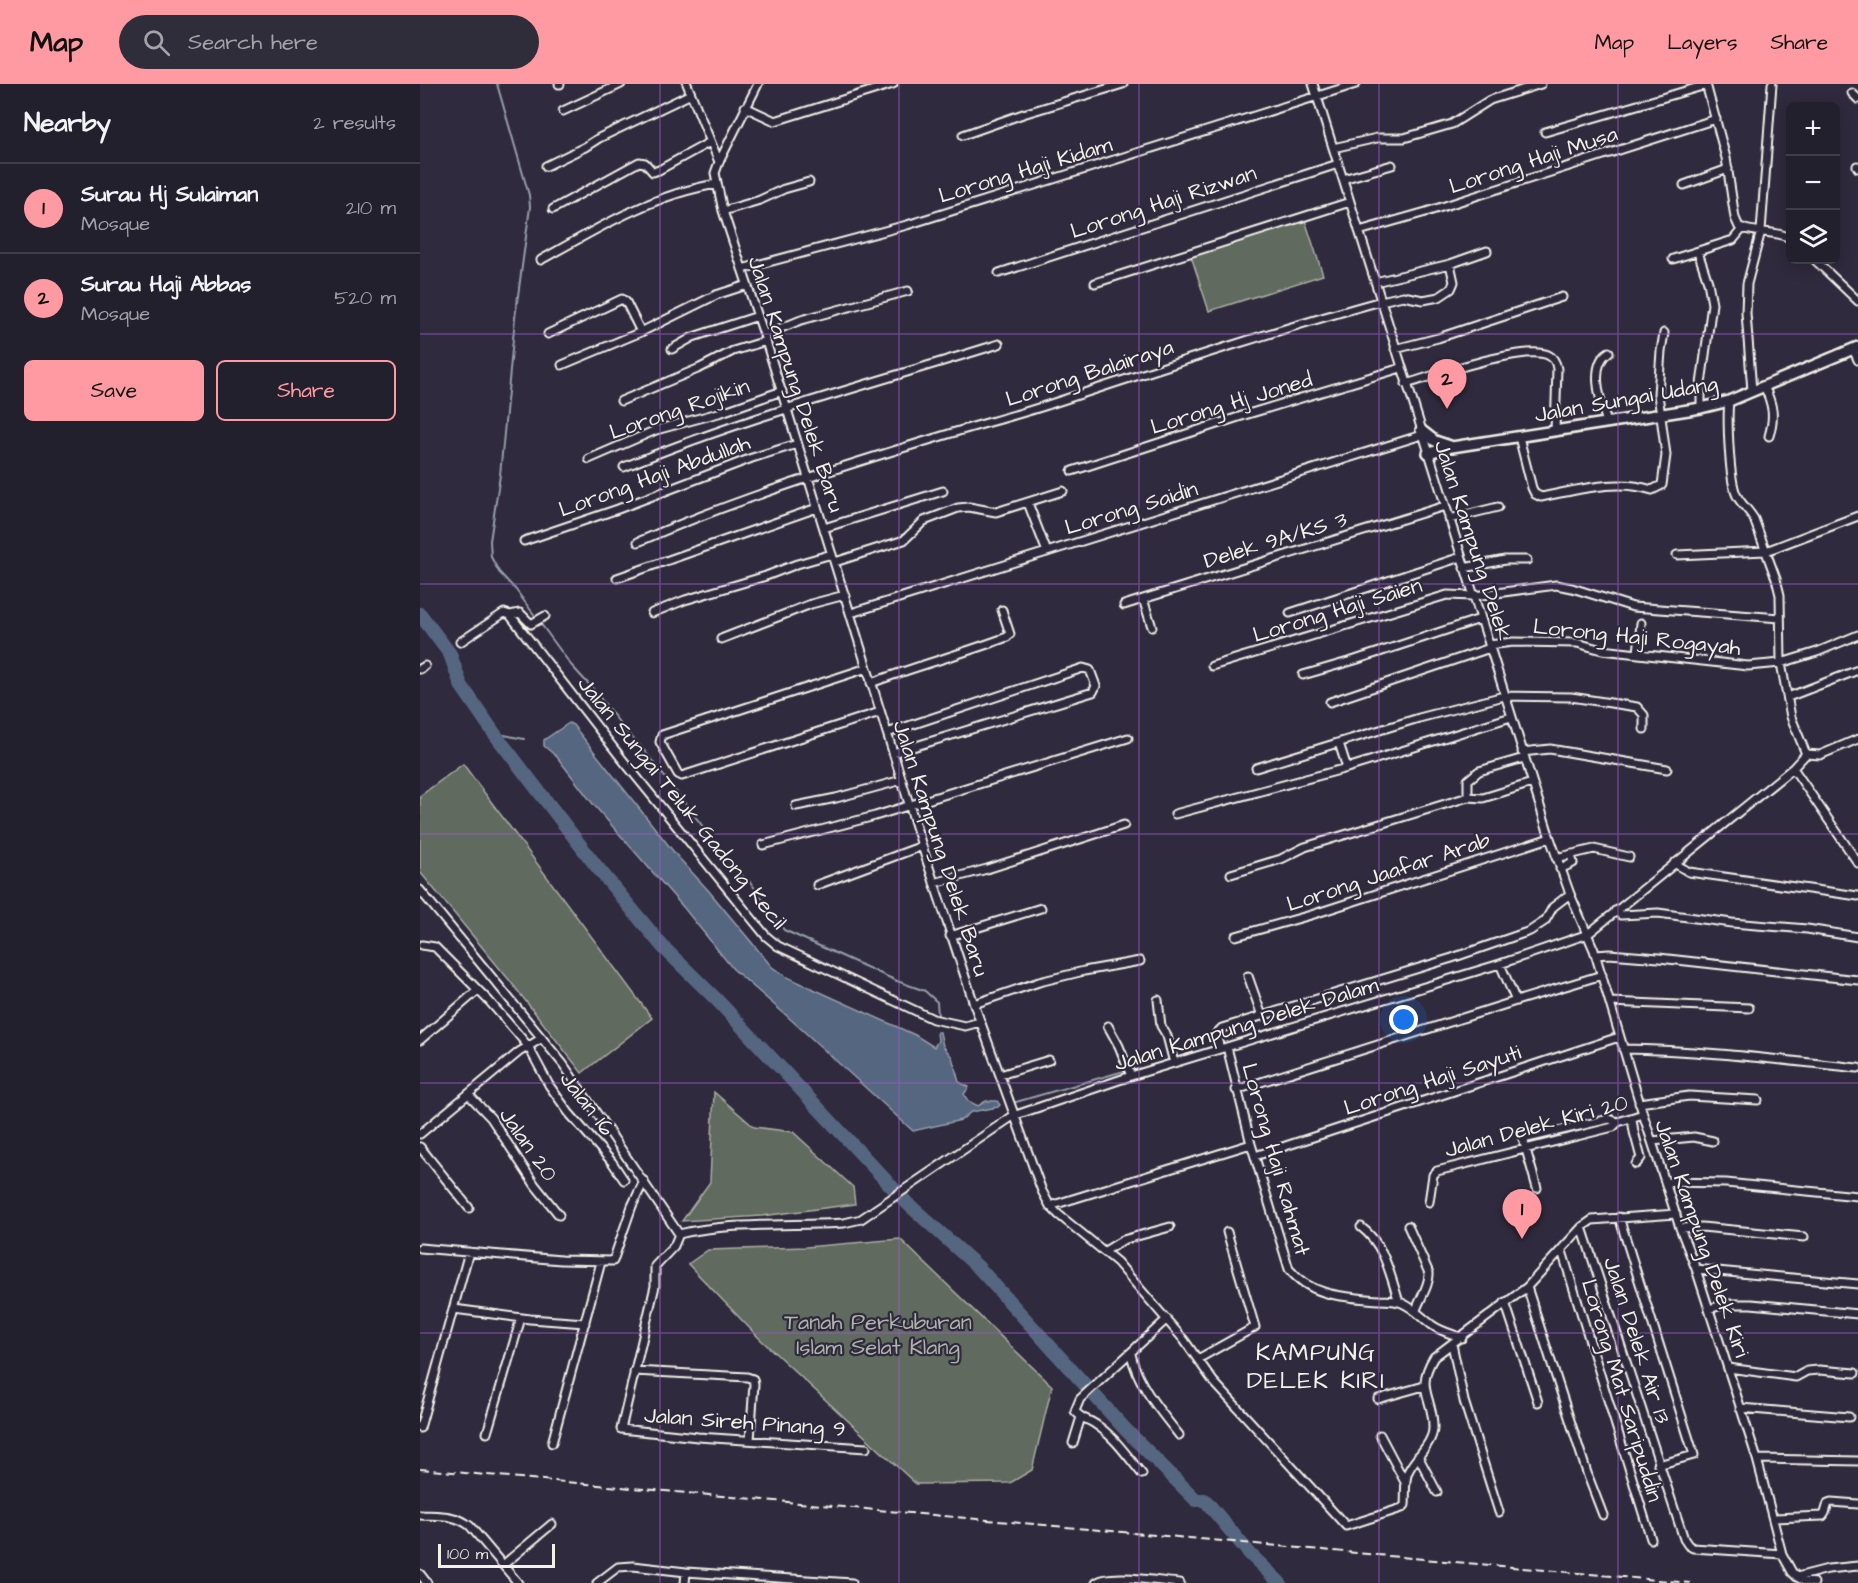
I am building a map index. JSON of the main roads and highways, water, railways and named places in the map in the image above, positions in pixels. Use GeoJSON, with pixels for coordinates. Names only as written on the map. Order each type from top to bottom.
{"type":"FeatureCollection","features":[{"type":"Feature","properties":{"kind":"water"},"geometry":{"type":"Polygon","coordinates":[[[569,723],[573,725],[677,856],[772,967],[787,977],[915,1035],[934,1047],[938,1041],[937,1032],[940,1032],[943,1046],[952,1057],[959,1082],[969,1087],[964,1094],[968,1101],[978,1106],[986,1101],[997,1101],[1000,1105],[971,1112],[961,1120],[913,1131],[733,969],[684,908],[593,804],[557,757],[544,746],[544,740],[569,723]]]}},
{"type":"Feature","properties":{"kind":"waterway"},"geometry":{"type":"LineString","coordinates":[[497,84],[529,195],[530,207],[515,318],[500,475],[490,541],[491,557],[499,572],[516,590],[571,665],[643,749],[738,872],[751,883],[784,930],[897,981],[925,991],[937,1002],[938,1016]]}},
{"type":"Feature","properties":{"kind":"waterway"},"geometry":{"type":"LineString","coordinates":[[420,614],[450,654],[461,685],[494,733],[597,867],[663,947],[717,1000],[906,1202],[978,1267],[1125,1429],[1196,1500],[1205,1500],[1250,1554],[1280,1583]]}},
{"type":"Feature","properties":{"kind":"waterway"},"geometry":{"type":"LineString","coordinates":[[494,733],[524,739]]}},
{"type":"Feature","properties":{"kind":"waterway"},"geometry":{"type":"LineString","coordinates":[[1016,1102],[1124,1071]]}},
{"type":"Feature","properties":{"kind":"railway"},"geometry":{"type":"LineString","coordinates":[[420,1469],[1690,1583]]}},
{"type":"Feature","properties":{"kind":"place","name":"Surau Haji Abbas"},"geometry":{"type":"Point","coordinates":[1447,409]}},
{"type":"Feature","properties":{"kind":"place","name":"Surau Hj Sulaiman"},"geometry":{"type":"Point","coordinates":[1522,1239]}},
{"type":"Feature","properties":{"kind":"district","name":"KAMPUNG DELEK KIRI"},"geometry":{"type":"Point","coordinates":[1316,1366]}},
{"type":"Feature","properties":{"kind":"park label","name":"Tanah Perkuburan Islam Selat Klang"},"geometry":{"type":"Point","coordinates":[878,1334]}}]}
